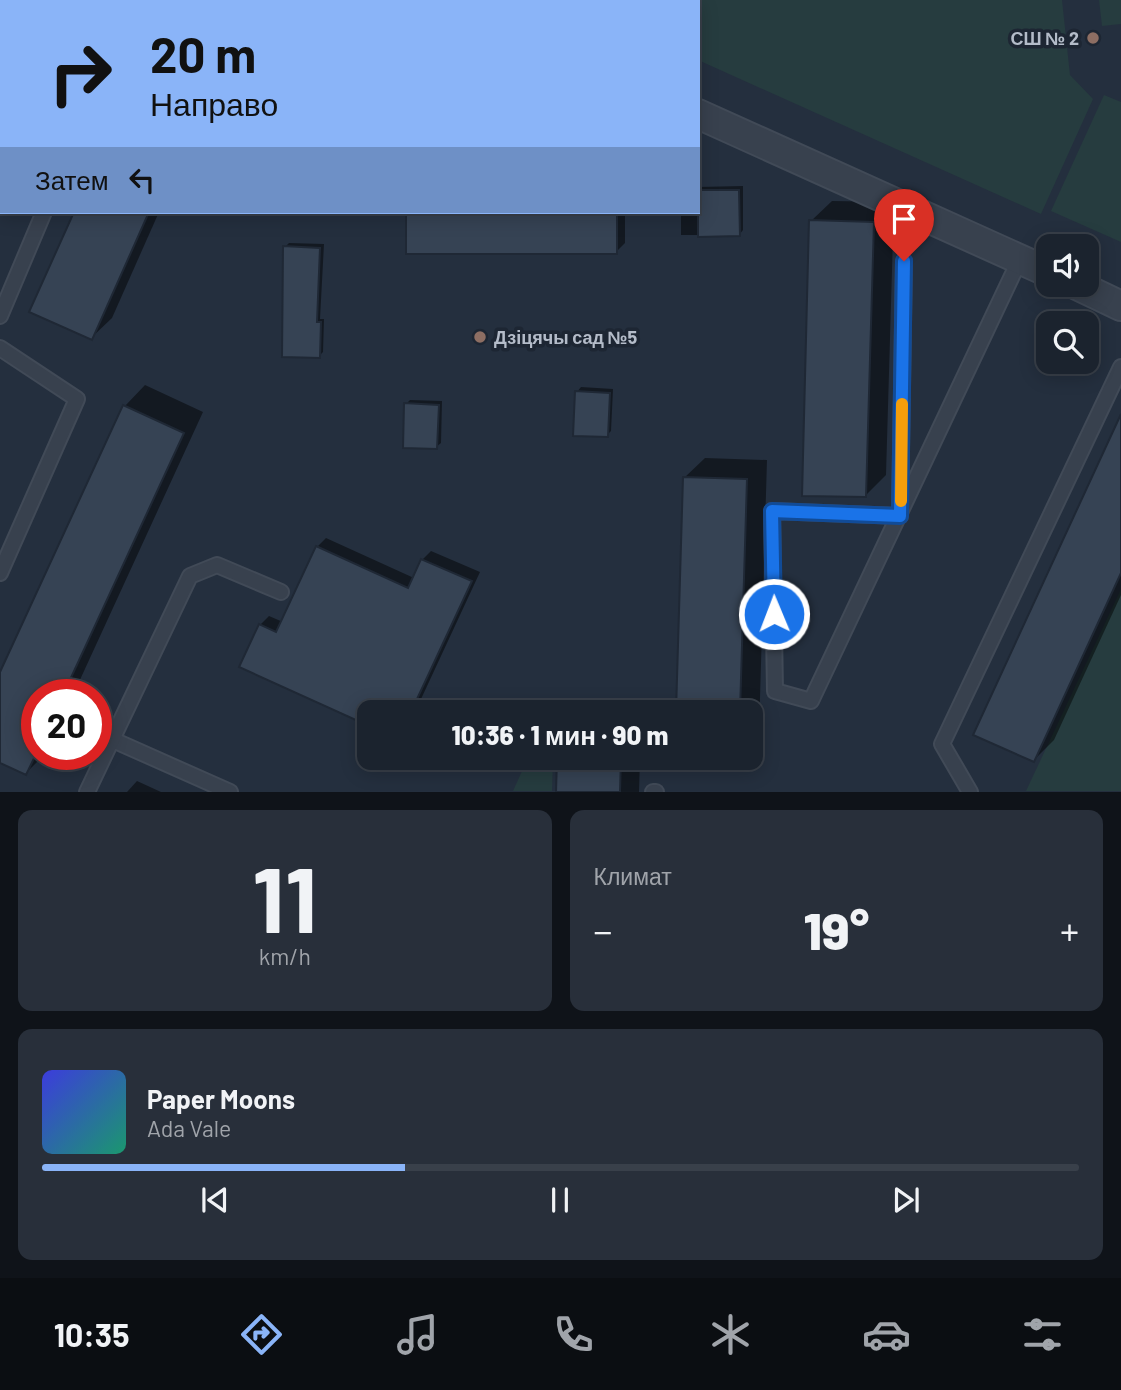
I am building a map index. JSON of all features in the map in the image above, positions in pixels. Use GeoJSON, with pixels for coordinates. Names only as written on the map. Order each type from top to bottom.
{"type":"FeatureCollection","features":[{"type":"Feature","properties":{"kind":"street"},"geometry":{"type":"LineString","coordinates":[[700,115],[1036,266]]}},
{"type":"Feature","properties":{"kind":"street"},"geometry":{"type":"LineString","coordinates":[[1099,296],[1121,306]]}},
{"type":"Feature","properties":{"kind":"lane"},"geometry":{"type":"LineString","coordinates":[[0,316],[43,214]]}},
{"type":"Feature","properties":{"kind":"lane"},"geometry":{"type":"LineString","coordinates":[[900,516],[772,511],[775,691],[811,701],[900,516],[1020,259]]}},
{"type":"Feature","properties":{"kind":"lane"},"geometry":{"type":"LineString","coordinates":[[900,516],[904,261]]}},
{"type":"Feature","properties":{"kind":"lane"},"geometry":{"type":"LineString","coordinates":[[0,348],[77,399],[0,573]]}},
{"type":"Feature","properties":{"kind":"lane"},"geometry":{"type":"LineString","coordinates":[[970,792],[942,744],[1121,367]]}},
{"type":"Feature","properties":{"kind":"lane"},"geometry":{"type":"LineString","coordinates":[[87,792],[190,576],[217,565],[281,592]]}},
{"type":"Feature","properties":{"kind":"lane"},"geometry":{"type":"LineString","coordinates":[[113,740],[230,792]]}},
{"type":"Feature","properties":{"kind":"green space"},"geometry":{"type":"Polygon","coordinates":[[[700,0],[1062,0],[1070,75],[1093,99],[1041,214],[700,61],[700,0]]]}},
{"type":"Feature","properties":{"kind":"green space"},"geometry":{"type":"Polygon","coordinates":[[[1099,0],[1121,0],[1121,24],[1102,26],[1099,0]]]}},
{"type":"Feature","properties":{"kind":"green space"},"geometry":{"type":"Polygon","coordinates":[[[1104,95],[1121,102],[1121,242],[1051,211],[1104,95]]]}},
{"type":"Feature","properties":{"kind":"green space"},"geometry":{"type":"Polygon","coordinates":[[[1121,589],[1121,791],[1026,791],[1121,589]]]}},
{"type":"Feature","properties":{"kind":"green space"},"geometry":{"type":"Polygon","coordinates":[[[523,770],[553,770],[552,791],[513,791],[523,770]]]}},
{"type":"Feature","properties":{"kind":"building"},"geometry":{"type":"Polygon","coordinates":[[[700,190],[739,190],[740,236],[698,237],[700,190]]]}},
{"type":"Feature","properties":{"kind":"building"},"geometry":{"type":"Polygon","coordinates":[[[73,214],[148,214],[92,340],[29,312],[73,214]]]}},
{"type":"Feature","properties":{"kind":"building"},"geometry":{"type":"Polygon","coordinates":[[[406,214],[617,214],[617,254],[406,254],[406,214]]]}},
{"type":"Feature","properties":{"kind":"building"},"geometry":{"type":"Polygon","coordinates":[[[809,220],[874,222],[866,497],[802,496],[809,220]]]}},
{"type":"Feature","properties":{"kind":"building"},"geometry":{"type":"Polygon","coordinates":[[[283,246],[320,248],[317,322],[321,322],[320,358],[282,357],[283,246]]]}},
{"type":"Feature","properties":{"kind":"building"},"geometry":{"type":"Polygon","coordinates":[[[575,391],[610,393],[608,437],[573,436],[575,391]]]}},
{"type":"Feature","properties":{"kind":"building"},"geometry":{"type":"Polygon","coordinates":[[[404,403],[439,405],[437,449],[403,448],[404,403]]]}},
{"type":"Feature","properties":{"kind":"building"},"geometry":{"type":"Polygon","coordinates":[[[123,405],[184,433],[70,679],[21,679],[21,770],[28,770],[26,775],[0,763],[0,672],[123,405]]]}},
{"type":"Feature","properties":{"kind":"building"},"geometry":{"type":"Polygon","coordinates":[[[1121,414],[1121,573],[1034,762],[973,735],[1121,414]]]}},
{"type":"Feature","properties":{"kind":"building"},"geometry":{"type":"Polygon","coordinates":[[[683,477],[747,479],[740,700],[676,700],[683,477]]]}},
{"type":"Feature","properties":{"kind":"building"},"geometry":{"type":"Polygon","coordinates":[[[316,546],[408,588],[421,559],[472,581],[417,700],[357,700],[357,721],[239,667],[259,624],[276,632],[316,546]]]}},
{"type":"Feature","properties":{"kind":"building"},"geometry":{"type":"Polygon","coordinates":[[[557,770],[621,770],[620,792],[556,792],[557,770]]]}},
{"type":"Feature","properties":{"kind":"slow traffic"},"geometry":{"type":"LineString","coordinates":[[901,501],[902,404]]}},
{"type":"Feature","properties":{"kind":"place","name":"СШ № 2"},"geometry":{"type":"Point","coordinates":[1093,38]}},
{"type":"Feature","properties":{"kind":"place","name":"Дзіцячы сад №5"},"geometry":{"type":"Point","coordinates":[480,337]}},
{"type":"Feature","properties":{"kind":"route"},"geometry":{"type":"LineString","coordinates":[[774,614],[772,511],[900,516],[904,261]]}}]}
